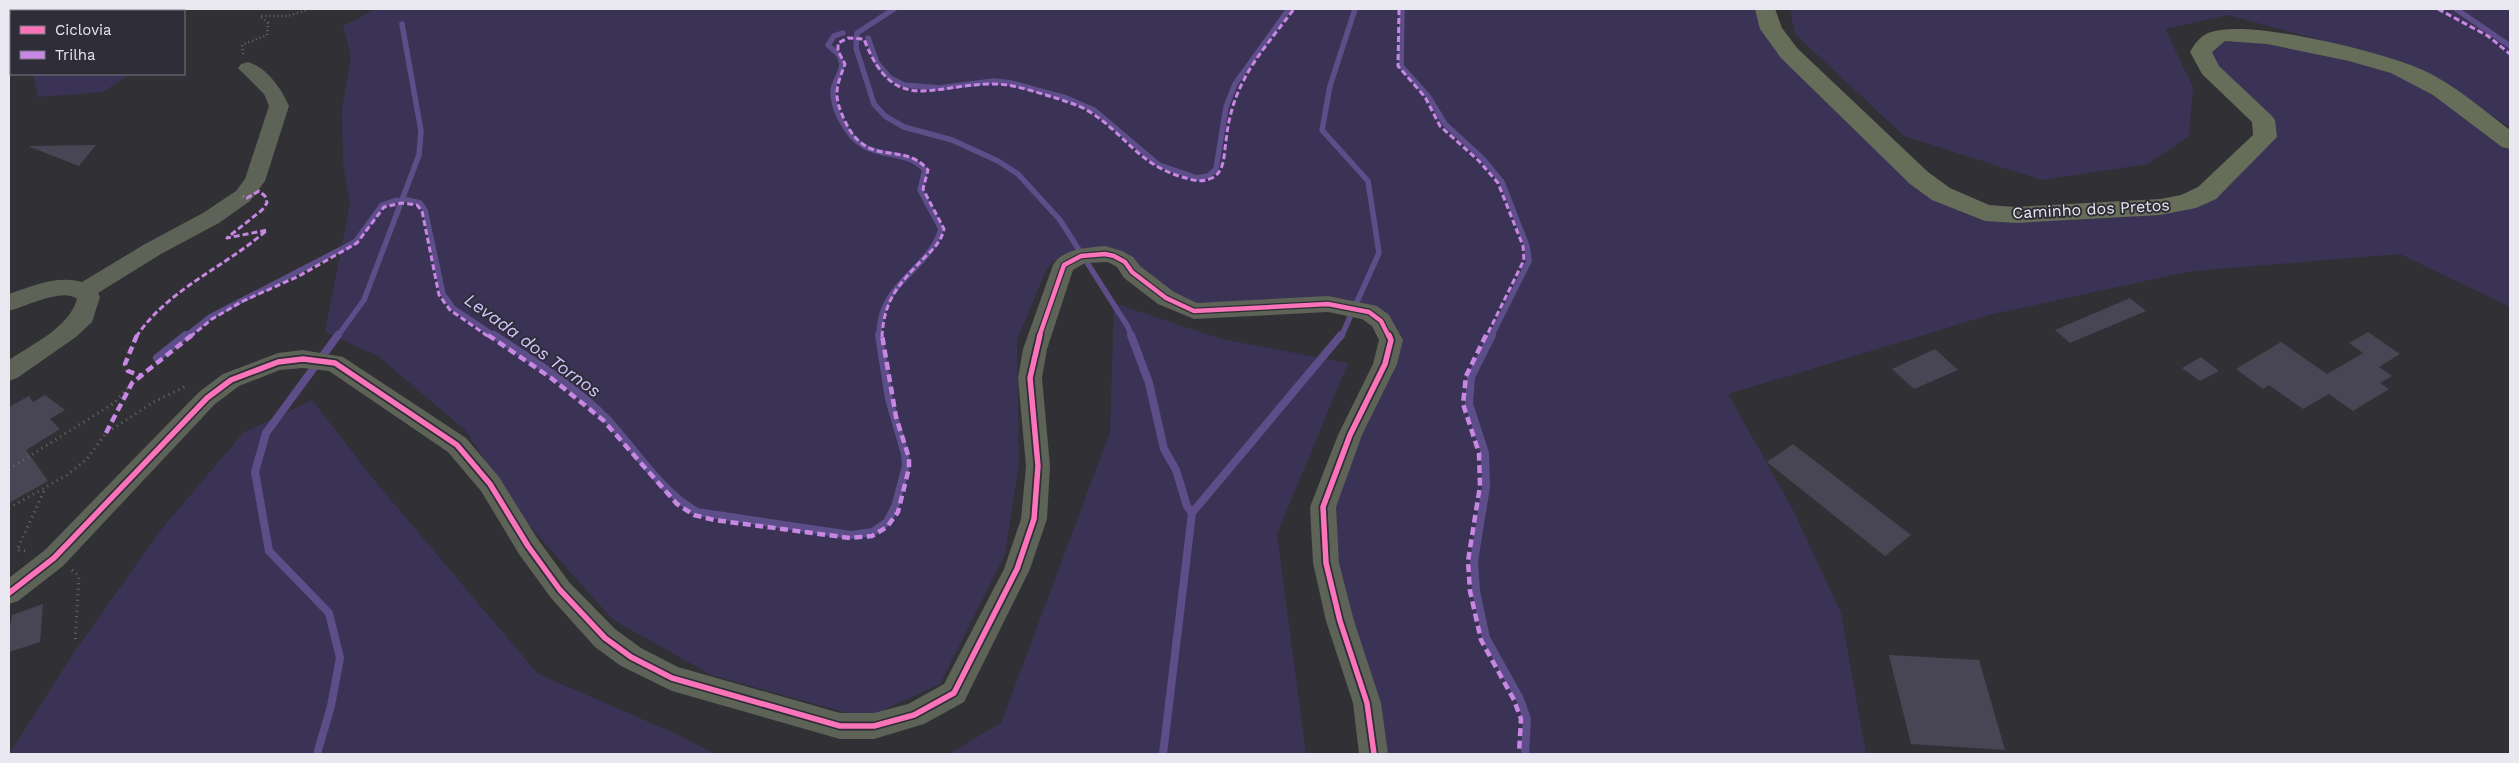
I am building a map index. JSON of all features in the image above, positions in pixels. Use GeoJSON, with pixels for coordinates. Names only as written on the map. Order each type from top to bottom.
{"type":"FeatureCollection","features":[{"type":"Feature","properties":{"kind":"main road","name":"Caminho dos Pretos"},"geometry":{"type":"LineString","coordinates":[[1765,9],[1771,29],[1789,54],[1919,178],[1941,194],[1985,213],[2016,215],[2160,207],[2188,202],[2208,193],[2264,137],[2262,120],[2210,69],[2201,52],[2205,42],[2218,36],[2234,34],[2255,35],[2396,67],[2430,83],[2510,142]]}},
{"type":"Feature","properties":{"kind":"street"},"geometry":{"type":"LineString","coordinates":[[9,303],[63,287],[85,291],[153,249],[212,218],[243,196],[255,181],[279,106],[276,95],[271,88],[248,68]]}},
{"type":"Feature","properties":{"kind":"street"},"geometry":{"type":"LineString","coordinates":[[9,593],[43,555],[207,398],[231,380],[278,362],[303,359],[330,361],[458,445],[490,484],[528,546],[560,590],[605,638],[630,658],[672,678],[840,726],[874,726],[914,715],[954,693],[968,669],[1017,569],[1034,519],[1038,466],[1030,378],[1035,349],[1064,265],[1074,258],[1088,254],[1105,254],[1125,262],[1132,272],[1166,298],[1194,311],[1328,304],[1369,312],[1380,321],[1391,340],[1385,364],[1350,435],[1323,508],[1326,563],[1340,621],[1367,702],[1374,754]]}},
{"type":"Feature","properties":{"kind":"street"},"geometry":{"type":"LineString","coordinates":[[9,372],[53,343],[84,316],[89,297],[85,291]]}},
{"type":"Feature","properties":{"kind":"path"},"geometry":{"type":"LineString","coordinates":[[248,68],[241,47],[252,40],[267,35],[268,24],[260,16],[288,16],[307,10]]}},
{"type":"Feature","properties":{"kind":"path"},"geometry":{"type":"LineString","coordinates":[[9,469],[114,402],[132,383]]}},
{"type":"Feature","properties":{"kind":"path"},"geometry":{"type":"LineString","coordinates":[[9,508],[46,489],[88,458],[106,433]]}},
{"type":"Feature","properties":{"kind":"path"},"geometry":{"type":"LineString","coordinates":[[46,489],[16,550],[43,555],[79,576],[75,642]]}},
{"type":"Feature","properties":{"kind":"shaded area"},"geometry":{"type":"Polygon","coordinates":[[[9,9],[142,9],[10,10],[9,61],[9,9]]]}},
{"type":"Feature","properties":{"kind":"shaded area"},"geometry":{"type":"Polygon","coordinates":[[[376,9],[1766,9],[1789,54],[1887,147],[1985,213],[2160,207],[2223,179],[2264,137],[2210,69],[2205,42],[2217,36],[2355,56],[2459,102],[2510,142],[2510,307],[2400,254],[2192,271],[1993,314],[1728,394],[1793,510],[1841,613],[1866,754],[1374,754],[1367,703],[1323,507],[1391,340],[1369,312],[1194,311],[1125,262],[1069,257],[1054,261],[1046,270],[1017,340],[1019,464],[1005,554],[940,684],[866,718],[711,675],[612,619],[527,523],[465,430],[378,356],[325,332],[350,204],[343,163],[342,109],[351,57],[343,26],[376,9]]]}},
{"type":"Feature","properties":{"kind":"shaded area"},"geometry":{"type":"Polygon","coordinates":[[[1790,9],[2510,9],[2510,127],[2405,63],[2228,15],[2165,29],[2193,87],[2189,136],[2148,164],[2042,180],[1904,136],[1795,34],[1790,9]]]}},
{"type":"Feature","properties":{"kind":"shaded area"},"geometry":{"type":"Polygon","coordinates":[[[33,75],[128,75],[103,92],[38,97],[33,75]]]}},
{"type":"Feature","properties":{"kind":"shaded area"},"geometry":{"type":"Polygon","coordinates":[[[1114,303],[1221,339],[1348,363],[1277,534],[1306,754],[949,754],[1001,723],[1110,432],[1114,303]]]}},
{"type":"Feature","properties":{"kind":"shaded area"},"geometry":{"type":"Polygon","coordinates":[[[312,400],[374,480],[538,674],[672,732],[715,754],[9,754],[73,654],[160,531],[243,433],[312,400]]]}},
{"type":"Feature","properties":{"kind":"building"},"geometry":{"type":"Polygon","coordinates":[[[96,145],[79,166],[30,147],[30,146],[96,145]]]}},
{"type":"Feature","properties":{"kind":"building"},"geometry":{"type":"Polygon","coordinates":[[[2130,298],[2146,311],[2070,343],[2055,330],[2130,298]]]}},
{"type":"Feature","properties":{"kind":"building"},"geometry":{"type":"Polygon","coordinates":[[[2368,332],[2400,354],[2379,367],[2392,376],[2380,383],[2389,389],[2353,411],[2329,394],[2303,409],[2269,385],[2263,389],[2236,369],[2281,342],[2327,374],[2363,353],[2349,343],[2368,332]]]}},
{"type":"Feature","properties":{"kind":"building"},"geometry":{"type":"Polygon","coordinates":[[[1935,349],[1958,370],[1914,389],[1892,369],[1935,349]]]}},
{"type":"Feature","properties":{"kind":"building"},"geometry":{"type":"Polygon","coordinates":[[[2201,357],[2219,371],[2200,381],[2182,368],[2201,357]]]}},
{"type":"Feature","properties":{"kind":"building"},"geometry":{"type":"Polygon","coordinates":[[[45,395],[65,410],[50,419],[60,429],[26,450],[48,481],[9,503],[9,407],[29,396],[33,402],[45,395]]]}},
{"type":"Feature","properties":{"kind":"building"},"geometry":{"type":"Polygon","coordinates":[[[1793,444],[1911,535],[1885,556],[1767,462],[1793,444]]]}},
{"type":"Feature","properties":{"kind":"building"},"geometry":{"type":"Polygon","coordinates":[[[43,604],[40,642],[9,652],[9,624],[11,623],[12,615],[43,604]]]}},
{"type":"Feature","properties":{"kind":"building"},"geometry":{"type":"Polygon","coordinates":[[[1889,655],[1979,660],[2005,750],[1911,744],[1889,655]]]}},
{"type":"Feature","properties":{"kind":"waterway"},"geometry":{"type":"LineString","coordinates":[[894,9],[857,33],[856,48],[874,104],[885,116],[904,127],[952,140],[998,161],[1018,174],[1060,220],[1128,327],[1132,337]]}},
{"type":"Feature","properties":{"kind":"waterway","name":"Levada dos Tornos"},"geometry":{"type":"LineString","coordinates":[[868,38],[877,63],[890,78],[904,85],[939,88],[994,81],[1011,83],[1066,98],[1094,110],[1159,165],[1197,178],[1208,176],[1216,169],[1226,107],[1235,84],[1289,9]]}},
{"type":"Feature","properties":{"kind":"waterway"},"geometry":{"type":"LineString","coordinates":[[1341,337],[1379,253],[1368,181],[1322,130],[1330,86],[1355,9]]}},
{"type":"Feature","properties":{"kind":"waterway","name":"Levada dos Tornos"},"geometry":{"type":"LineString","coordinates":[[1402,9],[1401,66],[1428,96],[1445,124],[1483,159],[1502,182],[1527,246],[1529,261],[1471,377],[1469,404],[1485,453],[1486,487],[1474,561],[1476,591],[1486,638],[1520,699],[1527,719],[1525,754]]}},
{"type":"Feature","properties":{"kind":"waterway"},"geometry":{"type":"LineString","coordinates":[[2456,9],[2510,46]]}},
{"type":"Feature","properties":{"kind":"waterway"},"geometry":{"type":"LineString","coordinates":[[337,337],[364,300],[419,155],[421,131],[402,24]]}},
{"type":"Feature","properties":{"kind":"waterway","name":"Levada dos Tornos"},"geometry":{"type":"LineString","coordinates":[[843,33],[834,36],[828,45],[839,55],[842,63],[833,92],[840,119],[851,136],[861,145],[872,150],[904,157],[915,162],[925,170],[920,190],[941,229],[935,243],[926,256],[895,290],[887,303],[881,318],[879,336]]}},
{"type":"Feature","properties":{"kind":"waterway","name":"Levada dos Tornos"},"geometry":{"type":"LineString","coordinates":[[185,337],[210,317],[355,242],[382,205],[397,200]]}},
{"type":"Feature","properties":{"kind":"waterway","name":"Levada dos Tornos"},"geometry":{"type":"LineString","coordinates":[[407,200],[420,203],[425,210],[443,294],[453,308],[496,337]]}},
{"type":"Feature","properties":{"kind":"waterway","name":"Levada dos Tornos"},"geometry":{"type":"LineString","coordinates":[[157,358],[186,335]]}},
{"type":"Feature","properties":{"kind":"waterway"},"geometry":{"type":"LineString","coordinates":[[317,754],[331,706],[340,658],[329,613],[269,551],[255,472],[266,433],[338,335]]}},
{"type":"Feature","properties":{"kind":"waterway","name":"Levada dos Tornos"},"geometry":{"type":"LineString","coordinates":[[494,335],[553,374],[595,407],[618,431],[660,482],[671,493],[697,512],[851,535],[873,532],[887,522],[895,507],[906,466],[905,454],[889,399],[879,336]]}},
{"type":"Feature","properties":{"kind":"waterway"},"geometry":{"type":"LineString","coordinates":[[1131,335],[1149,383],[1164,449],[1176,470],[1187,506],[1192,513]]}},
{"type":"Feature","properties":{"kind":"waterway"},"geometry":{"type":"LineString","coordinates":[[1192,513],[1341,335]]}},
{"type":"Feature","properties":{"kind":"waterway"},"geometry":{"type":"LineString","coordinates":[[1163,754],[1192,513]]}},
{"type":"Feature","properties":{"kind":"marked path"},"geometry":{"type":"LineString","coordinates":[[106,433],[132,383],[212,319],[243,301],[299,276],[357,243],[384,207],[402,203],[417,205],[422,211],[439,295],[450,310],[551,378],[603,420],[677,504],[694,515],[714,520],[850,538],[872,536],[887,527],[898,512],[909,468],[909,458],[896,417],[882,341],[883,320],[890,299],[897,287],[941,241],[944,229],[923,189],[928,170],[923,163],[906,156],[866,147],[858,142],[849,129],[837,103],[836,96],[837,86],[845,64],[838,51],[838,43],[848,38],[864,39],[879,71],[900,87],[927,91],[984,84],[1001,84],[1073,104],[1098,118],[1153,166],[1174,175],[1199,181],[1213,178],[1220,171],[1224,156],[1229,113],[1236,93],[1258,55],[1294,9]]}},
{"type":"Feature","properties":{"kind":"marked path"},"geometry":{"type":"LineString","coordinates":[[1399,9],[1398,66],[1425,97],[1440,126],[1479,161],[1498,183],[1523,246],[1524,260],[1466,376],[1463,404],[1479,453],[1480,486],[1468,561],[1470,591],[1481,640],[1514,700],[1521,719],[1519,754]]}},
{"type":"Feature","properties":{"kind":"marked path"},"geometry":{"type":"LineString","coordinates":[[2438,9],[2488,36],[2510,54]]}},
{"type":"Feature","properties":{"kind":"marked path"},"geometry":{"type":"LineString","coordinates":[[141,376],[128,371],[125,364],[135,339],[148,318],[185,287],[248,247],[267,230],[227,238],[227,236],[262,210],[267,203],[265,196],[259,191],[247,198],[243,196]]}},
{"type":"Feature","properties":{"kind":"cycle path"},"geometry":{"type":"LineString","coordinates":[[9,593],[54,558],[207,398],[231,380],[278,362],[303,359],[335,363],[457,445],[490,484],[528,546],[560,590],[605,638],[631,657],[672,678],[840,726],[874,726],[914,715],[954,693],[968,669],[1017,569],[1034,519],[1038,466],[1030,378],[1035,349],[1064,265],[1081,256],[1105,254],[1125,262],[1132,272],[1166,298],[1194,311],[1328,304],[1369,312],[1381,321],[1391,340],[1385,364],[1350,435],[1323,507],[1326,563],[1340,621],[1367,703],[1374,754]]}}]}
